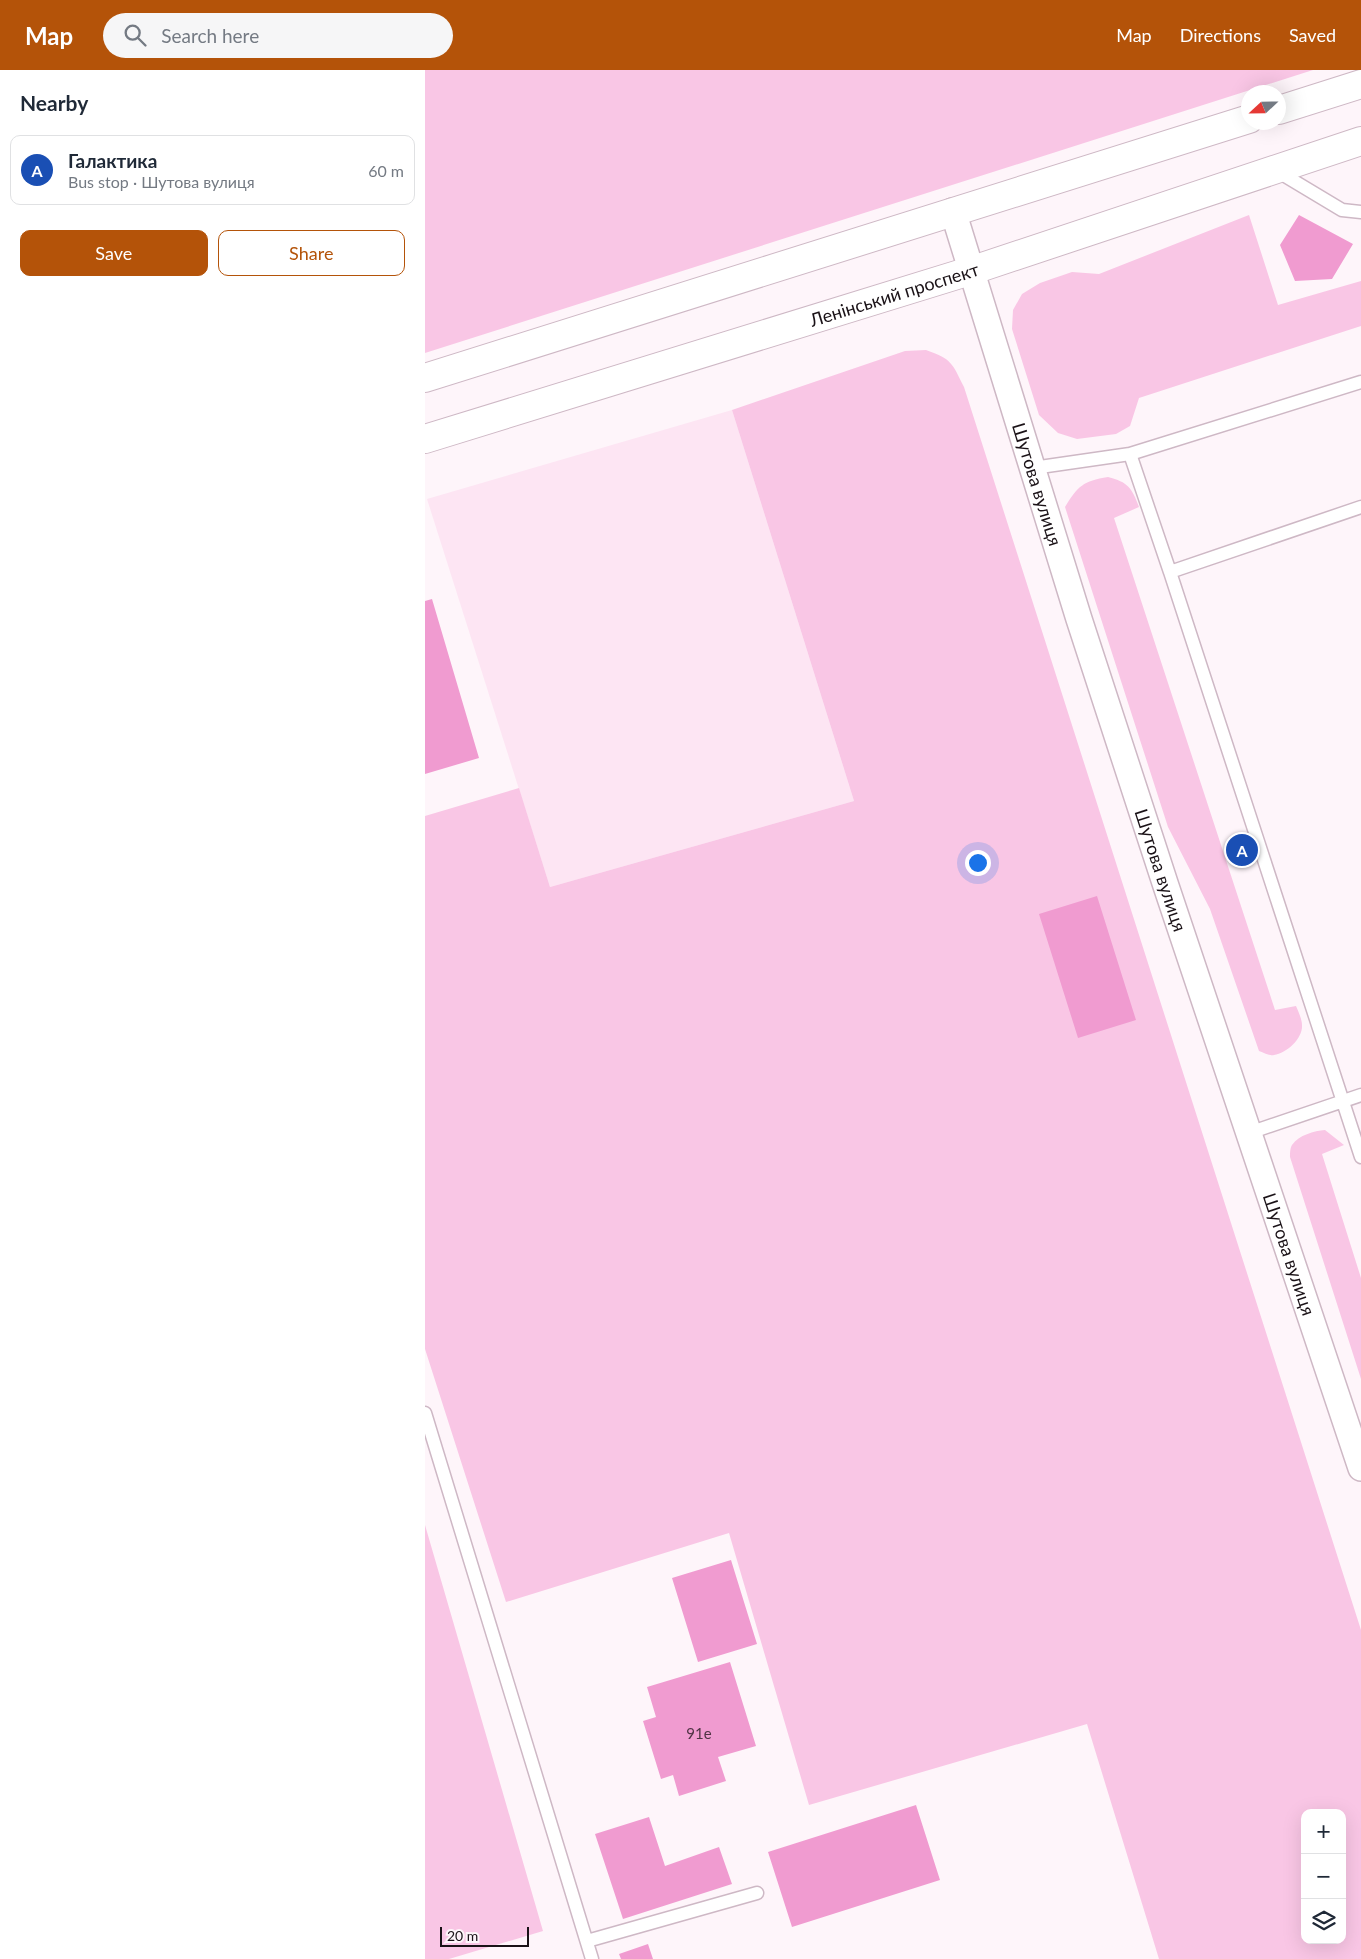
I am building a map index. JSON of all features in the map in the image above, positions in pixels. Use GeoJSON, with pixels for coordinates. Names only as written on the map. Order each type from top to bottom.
{"type":"FeatureCollection","features":[{"type":"Feature","properties":{"kind":"main road"},"geometry":{"type":"LineString","coordinates":[[1286,108],[1361,84]]}},
{"type":"Feature","properties":{"kind":"main road"},"geometry":{"type":"LineString","coordinates":[[425,378],[1241,121]]}},
{"type":"Feature","properties":{"kind":"main road","name":"Ленінський проспект"},"geometry":{"type":"LineString","coordinates":[[425,439],[973,270],[1361,141]]}},
{"type":"Feature","properties":{"kind":"street","name":"Шутова вулиця"},"geometry":{"type":"LineString","coordinates":[[953,211],[973,270],[1082,629],[1152,846],[1249,1133],[1357,1442],[1361,1468]]}},
{"type":"Feature","properties":{"kind":"lane"},"geometry":{"type":"LineString","coordinates":[[1274,169],[1342,210],[1361,212]]}},
{"type":"Feature","properties":{"kind":"lane"},"geometry":{"type":"LineString","coordinates":[[1033,468],[1130,454],[1361,382]]}},
{"type":"Feature","properties":{"kind":"lane"},"geometry":{"type":"LineString","coordinates":[[1130,454],[1361,1157]]}},
{"type":"Feature","properties":{"kind":"lane"},"geometry":{"type":"LineString","coordinates":[[1170,572],[1361,507]]}},
{"type":"Feature","properties":{"kind":"lane"},"geometry":{"type":"LineString","coordinates":[[1249,1133],[1361,1095]]}},
{"type":"Feature","properties":{"kind":"lane"},"geometry":{"type":"LineString","coordinates":[[425,1413],[593,1959]]}},
{"type":"Feature","properties":{"kind":"lane"},"geometry":{"type":"LineString","coordinates":[[587,1941],[757,1893]]}},
{"type":"Feature","properties":{"kind":"shaded area"},"geometry":{"type":"Polygon","coordinates":[[[425,70],[1313,70],[1266,85],[1241,85],[1241,93],[425,353],[425,70]]]}},
{"type":"Feature","properties":{"kind":"shaded area"},"geometry":{"type":"Polygon","coordinates":[[[1249,215],[1278,305],[1361,281],[1361,326],[1139,398],[1130,426],[1116,434],[1077,439],[1058,433],[1039,415],[1012,329],[1013,310],[1022,294],[1040,283],[1072,272],[1099,274],[1249,215]]]}},
{"type":"Feature","properties":{"kind":"shaded area"},"geometry":{"type":"Polygon","coordinates":[[[926,350],[946,359],[954,367],[964,387],[1361,1630],[1361,1959],[1159,1959],[1087,1724],[809,1805],[729,1533],[506,1602],[425,1349],[425,816],[519,788],[550,887],[854,801],[732,410],[905,351],[926,350]]]}},
{"type":"Feature","properties":{"kind":"shaded area"},"geometry":{"type":"Polygon","coordinates":[[[732,410],[854,801],[550,887],[427,499],[732,410]]]}},
{"type":"Feature","properties":{"kind":"shaded area"},"geometry":{"type":"Polygon","coordinates":[[[1108,477],[1125,484],[1131,490],[1139,507],[1114,518],[1275,1010],[1296,1006],[1301,1018],[1302,1030],[1297,1040],[1279,1054],[1271,1055],[1259,1051],[1210,909],[1168,827],[1065,507],[1082,486],[1093,480],[1108,477]]]}},
{"type":"Feature","properties":{"kind":"shaded area"},"geometry":{"type":"Polygon","coordinates":[[[1325,1130],[1344,1145],[1322,1154],[1361,1278],[1361,1379],[1290,1157],[1291,1146],[1295,1142],[1303,1136],[1325,1130]]]}},
{"type":"Feature","properties":{"kind":"shaded area"},"geometry":{"type":"Polygon","coordinates":[[[425,1525],[543,1931],[449,1959],[425,1959],[425,1525]]]}},
{"type":"Feature","properties":{"kind":"building"},"geometry":{"type":"Polygon","coordinates":[[[1299,215],[1353,244],[1332,279],[1295,281],[1280,245],[1299,215]]]}},
{"type":"Feature","properties":{"kind":"building"},"geometry":{"type":"Polygon","coordinates":[[[432,599],[479,758],[425,774],[425,601],[432,599]]]}},
{"type":"Feature","properties":{"kind":"building"},"geometry":{"type":"Polygon","coordinates":[[[1097,896],[1136,1020],[1078,1038],[1039,914],[1097,896]]]}},
{"type":"Feature","properties":{"kind":"building"},"geometry":{"type":"Polygon","coordinates":[[[731,1560],[757,1644],[698,1662],[672,1578],[731,1560]]]}},
{"type":"Feature","properties":{"kind":"building"},"geometry":{"type":"Polygon","coordinates":[[[730,1662],[756,1746],[718,1757],[726,1781],[679,1796],[673,1775],[661,1779],[643,1721],[656,1717],[647,1687],[730,1662]]]}},
{"type":"Feature","properties":{"kind":"building"},"geometry":{"type":"Polygon","coordinates":[[[916,1805],[940,1880],[792,1927],[768,1852],[916,1805]]]}},
{"type":"Feature","properties":{"kind":"building"},"geometry":{"type":"Polygon","coordinates":[[[649,1817],[665,1866],[719,1847],[732,1884],[623,1919],[595,1834],[649,1817]]]}},
{"type":"Feature","properties":{"kind":"building"},"geometry":{"type":"Polygon","coordinates":[[[648,1944],[653,1959],[621,1959],[619,1954],[648,1944]]]}},
{"type":"Feature","properties":{"kind":"place","name":"Галактика"},"geometry":{"type":"Point","coordinates":[1242,850]}}]}
